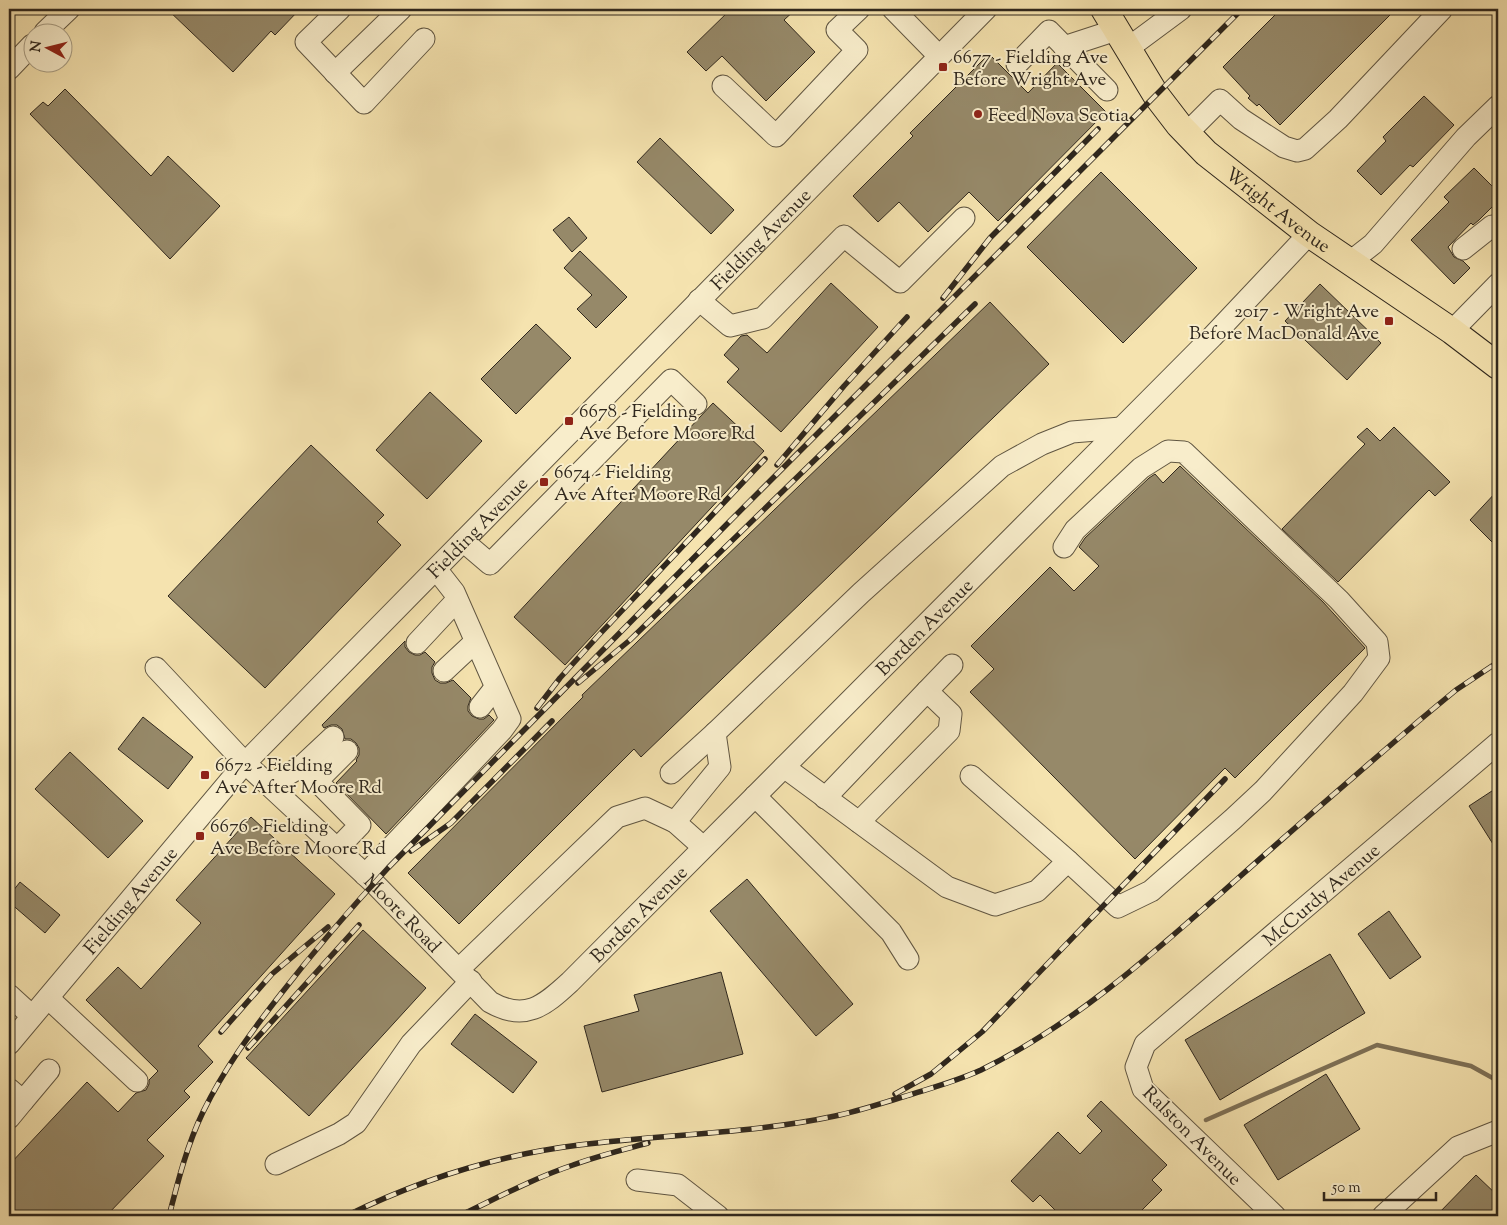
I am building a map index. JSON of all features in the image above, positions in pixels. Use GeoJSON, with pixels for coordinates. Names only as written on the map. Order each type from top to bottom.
{"type":"FeatureCollection","features":[{"type":"Feature","properties":{"kind":"main road","name":"Wright Avenue"},"geometry":{"type":"LineString","coordinates":[[1116,29],[1156,95],[1206,153],[1309,234],[1452,331],[1498,366]]}},
{"type":"Feature","properties":{"kind":"street"},"geometry":{"type":"LineString","coordinates":[[55,22],[69,9]]}},
{"type":"Feature","properties":{"kind":"street"},"geometry":{"type":"LineString","coordinates":[[340,9],[306,42],[364,102],[424,39]]}},
{"type":"Feature","properties":{"kind":"street"},"geometry":{"type":"LineString","coordinates":[[336,73],[400,9]]}},
{"type":"Feature","properties":{"kind":"street"},"geometry":{"type":"LineString","coordinates":[[723,86],[776,136],[858,50],[837,30],[859,9]]}},
{"type":"Feature","properties":{"kind":"street"},"geometry":{"type":"LineString","coordinates":[[892,9],[939,56]]}},
{"type":"Feature","properties":{"kind":"street","name":"Fielding Avenue"},"geometry":{"type":"LineString","coordinates":[[9,1044],[245,763],[986,9]]}},
{"type":"Feature","properties":{"kind":"street"},"geometry":{"type":"LineString","coordinates":[[1064,46],[1181,9]]}},
{"type":"Feature","properties":{"kind":"street"},"geometry":{"type":"LineString","coordinates":[[1187,133],[1220,100],[1241,119],[1284,147],[1297,151],[1304,149],[1338,119],[1442,9]]}},
{"type":"Feature","properties":{"kind":"street"},"geometry":{"type":"LineString","coordinates":[[1017,64],[1049,31],[1107,90]]}},
{"type":"Feature","properties":{"kind":"street"},"geometry":{"type":"LineString","coordinates":[[9,69],[22,55]]}},
{"type":"Feature","properties":{"kind":"street"},"geometry":{"type":"LineString","coordinates":[[1350,262],[1373,244],[1466,137],[1498,106]]}},
{"type":"Feature","properties":{"kind":"street"},"geometry":{"type":"LineString","coordinates":[[699,300],[730,326],[763,318],[844,236],[900,282],[964,218]]}},
{"type":"Feature","properties":{"kind":"street"},"geometry":{"type":"LineString","coordinates":[[1464,249],[1492,226],[1498,227]]}},
{"type":"Feature","properties":{"kind":"street","name":"Borden Avenue"},"geometry":{"type":"LineString","coordinates":[[532,1010],[551,999],[570,982],[1212,337],[1309,234]]}},
{"type":"Feature","properties":{"kind":"street"},"geometry":{"type":"LineString","coordinates":[[1452,331],[1498,284]]}},
{"type":"Feature","properties":{"kind":"street"},"geometry":{"type":"LineString","coordinates":[[463,541],[490,564],[671,380],[696,404]]}},
{"type":"Feature","properties":{"kind":"street"},"geometry":{"type":"LineString","coordinates":[[671,773],[861,593],[1002,466],[1042,444],[1072,432],[1121,428]]}},
{"type":"Feature","properties":{"kind":"street"},"geometry":{"type":"LineString","coordinates":[[971,776],[1118,907],[1151,891],[1263,791],[1353,693],[1379,658],[1377,642],[1339,600],[1184,452],[1168,451],[1141,468],[1076,530],[1064,546]]}},
{"type":"Feature","properties":{"kind":"street"},"geometry":{"type":"LineString","coordinates":[[365,875],[502,730],[510,718],[495,688],[454,592],[436,569]]}},
{"type":"Feature","properties":{"kind":"street"},"geometry":{"type":"LineString","coordinates":[[417,643],[457,600]]}},
{"type":"Feature","properties":{"kind":"street"},"geometry":{"type":"LineString","coordinates":[[444,671],[475,642]]}},
{"type":"Feature","properties":{"kind":"street"},"geometry":{"type":"LineString","coordinates":[[825,798],[952,665]]}},
{"type":"Feature","properties":{"kind":"street","name":"Moore Road"},"geometry":{"type":"LineString","coordinates":[[156,668],[245,763],[365,875],[490,1002],[504,1009],[532,1010]]}},
{"type":"Feature","properties":{"kind":"street"},"geometry":{"type":"LineString","coordinates":[[480,707],[495,688]]}},
{"type":"Feature","properties":{"kind":"street"},"geometry":{"type":"LineString","coordinates":[[859,822],[948,731],[951,714],[927,691]]}},
{"type":"Feature","properties":{"kind":"street"},"geometry":{"type":"LineString","coordinates":[[675,822],[720,767],[715,733]]}},
{"type":"Feature","properties":{"kind":"street"},"geometry":{"type":"LineString","coordinates":[[270,785],[340,744],[317,781]]}},
{"type":"Feature","properties":{"kind":"street","name":"McCurdy Avenue"},"geometry":{"type":"LineString","coordinates":[[1145,1044],[1498,744]]}},
{"type":"Feature","properties":{"kind":"street"},"geometry":{"type":"LineString","coordinates":[[302,766],[360,825],[337,849]]}},
{"type":"Feature","properties":{"kind":"street"},"geometry":{"type":"LineString","coordinates":[[784,767],[947,887],[995,905],[1037,891],[1068,861]]}},
{"type":"Feature","properties":{"kind":"street"},"geometry":{"type":"LineString","coordinates":[[755,796],[890,932],[908,959]]}},
{"type":"Feature","properties":{"kind":"street"},"geometry":{"type":"LineString","coordinates":[[276,1164],[339,1134],[356,1123],[411,1044],[465,975],[617,817],[645,808],[675,822],[703,847]]}},
{"type":"Feature","properties":{"kind":"street"},"geometry":{"type":"LineString","coordinates":[[9,994],[32,1016]]}},
{"type":"Feature","properties":{"kind":"street"},"geometry":{"type":"LineString","coordinates":[[48,998],[137,1081]]}},
{"type":"Feature","properties":{"kind":"street","name":"Ralston Avenue"},"geometry":{"type":"LineString","coordinates":[[1145,1044],[1136,1067],[1143,1089],[1275,1216]]}},
{"type":"Feature","properties":{"kind":"street"},"geometry":{"type":"LineString","coordinates":[[9,1118],[16,1095],[49,1070]]}},
{"type":"Feature","properties":{"kind":"street"},"geometry":{"type":"LineString","coordinates":[[1383,1216],[1458,1147],[1498,1131]]}},
{"type":"Feature","properties":{"kind":"street"},"geometry":{"type":"LineString","coordinates":[[637,1180],[678,1184],[718,1216]]}},
{"type":"Feature","properties":{"kind":"building"},"geometry":{"type":"Polygon","coordinates":[[[167,9],[300,9],[275,35],[271,31],[233,72],[167,9]]]}},
{"type":"Feature","properties":{"kind":"building"},"geometry":{"type":"Polygon","coordinates":[[[731,9],[796,9],[784,20],[815,52],[766,101],[722,56],[706,71],[687,52],[731,9]]]}},
{"type":"Feature","properties":{"kind":"building"},"geometry":{"type":"Polygon","coordinates":[[[1281,9],[1396,9],[1280,125],[1259,104],[1257,106],[1248,98],[1250,96],[1223,67],[1281,9]]]}},
{"type":"Feature","properties":{"kind":"building"},"geometry":{"type":"Polygon","coordinates":[[[989,54],[1028,93],[1057,63],[1106,112],[998,221],[969,192],[928,232],[899,202],[878,222],[853,196],[913,136],[910,133],[989,54]]]}},
{"type":"Feature","properties":{"kind":"building"},"geometry":{"type":"Polygon","coordinates":[[[65,89],[151,176],[168,156],[220,206],[170,259],[30,114],[43,102],[48,106],[65,89]]]}},
{"type":"Feature","properties":{"kind":"building"},"geometry":{"type":"Polygon","coordinates":[[[1424,96],[1454,125],[1413,167],[1410,165],[1381,195],[1357,171],[1386,141],[1383,137],[1424,96]]]}},
{"type":"Feature","properties":{"kind":"building"},"geometry":{"type":"Polygon","coordinates":[[[660,138],[734,210],[711,234],[637,162],[660,138]]]}},
{"type":"Feature","properties":{"kind":"building"},"geometry":{"type":"Polygon","coordinates":[[[1474,168],[1498,192],[1498,201],[1473,225],[1471,223],[1448,247],[1454,257],[1463,261],[1470,268],[1454,284],[1411,240],[1449,202],[1444,197],[1474,168]]]}},
{"type":"Feature","properties":{"kind":"building"},"geometry":{"type":"Polygon","coordinates":[[[1101,172],[1197,268],[1123,343],[1027,247],[1101,172]]]}},
{"type":"Feature","properties":{"kind":"building"},"geometry":{"type":"Polygon","coordinates":[[[569,217],[587,238],[572,252],[553,230],[569,217]]]}},
{"type":"Feature","properties":{"kind":"building"},"geometry":{"type":"Polygon","coordinates":[[[580,251],[627,297],[596,328],[577,309],[592,295],[564,268],[580,251]]]}},
{"type":"Feature","properties":{"kind":"building"},"geometry":{"type":"Polygon","coordinates":[[[831,283],[878,327],[781,432],[727,382],[739,369],[724,355],[741,336],[747,335],[767,353],[831,283]]]}},
{"type":"Feature","properties":{"kind":"building"},"geometry":{"type":"Polygon","coordinates":[[[1320,284],[1381,343],[1347,380],[1285,321],[1320,284]]]}},
{"type":"Feature","properties":{"kind":"building"},"geometry":{"type":"Polygon","coordinates":[[[990,302],[1049,364],[641,757],[634,749],[459,924],[408,873],[583,697],[582,695],[990,302]]]}},
{"type":"Feature","properties":{"kind":"building"},"geometry":{"type":"Polygon","coordinates":[[[536,324],[571,358],[516,414],[481,379],[536,324]]]}},
{"type":"Feature","properties":{"kind":"building"},"geometry":{"type":"Polygon","coordinates":[[[430,392],[482,441],[427,499],[376,450],[430,392]]]}},
{"type":"Feature","properties":{"kind":"building"},"geometry":{"type":"Polygon","coordinates":[[[713,403],[764,451],[565,665],[514,617],[713,403]]]}},
{"type":"Feature","properties":{"kind":"building"},"geometry":{"type":"Polygon","coordinates":[[[1394,427],[1450,482],[1435,496],[1429,490],[1338,582],[1282,529],[1365,444],[1357,437],[1367,428],[1380,441],[1394,427]]]}},
{"type":"Feature","properties":{"kind":"building"},"geometry":{"type":"Polygon","coordinates":[[[311,445],[384,515],[377,522],[401,545],[265,688],[168,596],[311,445]]]}},
{"type":"Feature","properties":{"kind":"building"},"geometry":{"type":"Polygon","coordinates":[[[1180,466],[1323,602],[1365,648],[1235,778],[1225,768],[1135,859],[970,692],[994,669],[971,646],[1050,567],[1074,591],[1099,566],[1079,547],[1085,538],[1149,478],[1155,474],[1163,483],[1180,466]]]}},
{"type":"Feature","properties":{"kind":"building"},"geometry":{"type":"Polygon","coordinates":[[[1498,490],[1498,548],[1470,520],[1498,490]]]}},
{"type":"Feature","properties":{"kind":"building"},"geometry":{"type":"Polygon","coordinates":[[[405,641],[405,647],[409,652],[420,655],[425,652],[435,662],[432,667],[432,673],[435,680],[440,683],[446,683],[453,680],[471,698],[468,711],[472,716],[484,719],[489,715],[494,720],[386,834],[336,783],[357,761],[359,748],[351,739],[345,739],[342,729],[337,725],[324,728],[322,725],[405,641]]]}},
{"type":"Feature","properties":{"kind":"building"},"geometry":{"type":"Polygon","coordinates":[[[143,717],[193,757],[168,789],[118,749],[143,717]]]}},
{"type":"Feature","properties":{"kind":"building"},"geometry":{"type":"Polygon","coordinates":[[[70,752],[143,821],[108,858],[35,789],[70,752]]]}},
{"type":"Feature","properties":{"kind":"building"},"geometry":{"type":"Polygon","coordinates":[[[1498,787],[1498,852],[1469,806],[1498,787]]]}},
{"type":"Feature","properties":{"kind":"building"},"geometry":{"type":"Polygon","coordinates":[[[251,817],[335,894],[198,1046],[213,1062],[184,1091],[190,1097],[147,1140],[164,1156],[106,1216],[9,1216],[9,1165],[87,1082],[118,1112],[136,1093],[146,1090],[149,1080],[158,1071],[86,1000],[118,967],[141,989],[201,923],[176,900],[251,817]]]}},
{"type":"Feature","properties":{"kind":"building"},"geometry":{"type":"Polygon","coordinates":[[[747,879],[853,1004],[816,1036],[710,911],[747,879]]]}},
{"type":"Feature","properties":{"kind":"building"},"geometry":{"type":"Polygon","coordinates":[[[20,882],[60,915],[45,933],[9,902],[9,896],[20,882]]]}},
{"type":"Feature","properties":{"kind":"building"},"geometry":{"type":"Polygon","coordinates":[[[1389,911],[1421,957],[1390,979],[1358,934],[1389,911]]]}},
{"type":"Feature","properties":{"kind":"building"},"geometry":{"type":"Polygon","coordinates":[[[363,930],[426,988],[309,1116],[246,1058],[363,930]]]}},
{"type":"Feature","properties":{"kind":"building"},"geometry":{"type":"Polygon","coordinates":[[[1330,954],[1365,1013],[1220,1100],[1185,1040],[1330,954]]]}},
{"type":"Feature","properties":{"kind":"building"},"geometry":{"type":"Polygon","coordinates":[[[721,972],[743,1054],[602,1092],[584,1026],[639,1011],[634,995],[721,972]]]}},
{"type":"Feature","properties":{"kind":"building"},"geometry":{"type":"Polygon","coordinates":[[[475,1014],[537,1062],[513,1093],[451,1044],[475,1014]]]}},
{"type":"Feature","properties":{"kind":"building"},"geometry":{"type":"Polygon","coordinates":[[[1326,1074],[1360,1129],[1278,1180],[1244,1125],[1326,1074]]]}},
{"type":"Feature","properties":{"kind":"building"},"geometry":{"type":"Polygon","coordinates":[[[1101,1101],[1167,1165],[1152,1180],[1162,1190],[1136,1216],[1061,1216],[1040,1195],[1033,1202],[1011,1181],[1058,1132],[1080,1154],[1102,1131],[1087,1116],[1101,1101]]]}},
{"type":"Feature","properties":{"kind":"building"},"geometry":{"type":"Polygon","coordinates":[[[1476,1175],[1498,1196],[1498,1211],[1494,1216],[1436,1216],[1476,1175]]]}},
{"type":"Feature","properties":{"kind":"waterway"},"geometry":{"type":"LineString","coordinates":[[1206,1120],[1377,1045],[1471,1066],[1498,1081]]}},
{"type":"Feature","properties":{"kind":"railway"},"geometry":{"type":"LineString","coordinates":[[169,1216],[179,1176],[192,1137],[203,1112],[238,1051],[319,946],[360,899],[388,868],[731,520],[1242,9]]}},
{"type":"Feature","properties":{"kind":"railway"},"geometry":{"type":"LineString","coordinates":[[943,298],[990,238],[1098,129]]}},
{"type":"Feature","properties":{"kind":"railway"},"geometry":{"type":"LineString","coordinates":[[578,683],[630,640],[975,304]]}},
{"type":"Feature","properties":{"kind":"railway"},"geometry":{"type":"LineString","coordinates":[[777,465],[844,386],[907,317]]}},
{"type":"Feature","properties":{"kind":"railway"},"geometry":{"type":"LineString","coordinates":[[537,708],[560,678],[598,636],[765,459]]}},
{"type":"Feature","properties":{"kind":"railway"},"geometry":{"type":"LineString","coordinates":[[346,1216],[430,1180],[519,1155],[579,1145],[772,1127],[803,1122],[871,1107],[963,1078],[981,1070],[1050,1030],[1115,984],[1421,719],[1456,690],[1498,662]]}},
{"type":"Feature","properties":{"kind":"railway"},"geometry":{"type":"LineString","coordinates":[[411,851],[451,823],[552,721]]}},
{"type":"Feature","properties":{"kind":"railway"},"geometry":{"type":"LineString","coordinates":[[895,1094],[931,1074],[982,1032],[1225,779]]}},
{"type":"Feature","properties":{"kind":"railway"},"geometry":{"type":"LineString","coordinates":[[248,1048],[359,925]]}},
{"type":"Feature","properties":{"kind":"railway"},"geometry":{"type":"LineString","coordinates":[[221,1032],[272,974],[328,927]]}},
{"type":"Feature","properties":{"kind":"railway"},"geometry":{"type":"LineString","coordinates":[[459,1216],[558,1170],[648,1143]]}},
{"type":"Feature","properties":{"kind":"place","name":"6677 - Fielding Ave Before Wright Ave"},"geometry":{"type":"Point","coordinates":[943,67]}},
{"type":"Feature","properties":{"kind":"place","name":"Feed Nova Scotia"},"geometry":{"type":"Point","coordinates":[978,114]}},
{"type":"Feature","properties":{"kind":"place","name":"2017 - Wright Ave Before MacDonald Ave"},"geometry":{"type":"Point","coordinates":[1389,321]}},
{"type":"Feature","properties":{"kind":"place","name":"6678 - Fielding Ave Before Moore Rd"},"geometry":{"type":"Point","coordinates":[569,421]}},
{"type":"Feature","properties":{"kind":"place","name":"6674 - Fielding Ave After Moore Rd"},"geometry":{"type":"Point","coordinates":[544,482]}},
{"type":"Feature","properties":{"kind":"place","name":"6672 - Fielding Ave After Moore Rd"},"geometry":{"type":"Point","coordinates":[205,775]}},
{"type":"Feature","properties":{"kind":"place","name":"6676 - Fielding Ave Before Moore Rd"},"geometry":{"type":"Point","coordinates":[200,836]}}]}
